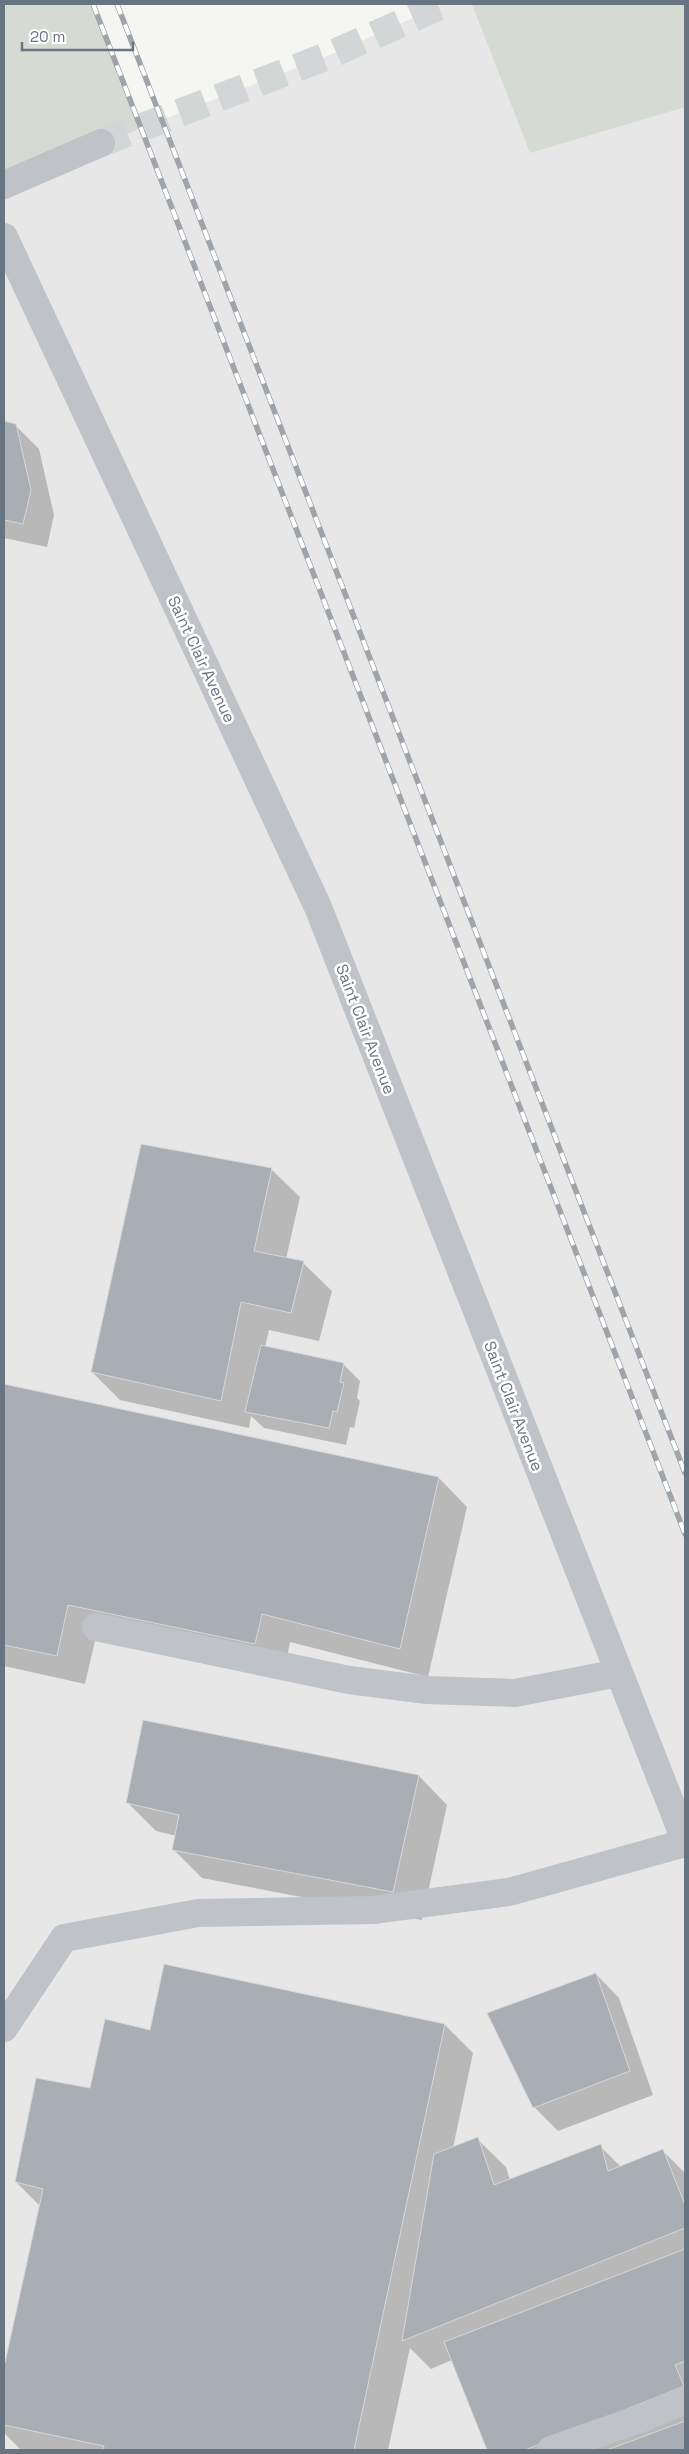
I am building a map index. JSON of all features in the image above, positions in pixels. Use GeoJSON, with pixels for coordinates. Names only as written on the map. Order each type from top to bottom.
{"type":"FeatureCollection","features":[{"type":"Feature","properties":{"kind":"street"},"geometry":{"type":"LineString","coordinates":[[4,185],[101,143]]}},
{"type":"Feature","properties":{"kind":"street","name":"Saint Clair Avenue"},"geometry":{"type":"LineString","coordinates":[[4,237],[318,907],[685,1841]]}},
{"type":"Feature","properties":{"kind":"street"},"geometry":{"type":"LineString","coordinates":[[96,1627],[349,1680],[427,1690],[514,1693],[619,1673]]}},
{"type":"Feature","properties":{"kind":"street"},"geometry":{"type":"LineString","coordinates":[[4,2028],[64,1938],[198,1913],[373,1910],[509,1892],[685,1841]]}},
{"type":"Feature","properties":{"kind":"street"},"geometry":{"type":"LineString","coordinates":[[551,2450],[642,2418],[685,2400]]}},
{"type":"Feature","properties":{"kind":"shaded area"},"geometry":{"type":"Polygon","coordinates":[[[4,4],[93,4],[141,128],[4,185],[4,4]]]}},
{"type":"Feature","properties":{"kind":"shaded area"},"geometry":{"type":"Polygon","coordinates":[[[444,4],[685,4],[685,2450],[4,2450],[4,185],[101,143],[330,55],[444,4]]]}},
{"type":"Feature","properties":{"kind":"shaded area"},"geometry":{"type":"Polygon","coordinates":[[[472,4],[685,4],[685,107],[530,153],[472,4]]]}},
{"type":"Feature","properties":{"kind":"building"},"geometry":{"type":"Polygon","coordinates":[[[4,421],[16,424],[31,490],[23,524],[4,520],[4,421]]]}},
{"type":"Feature","properties":{"kind":"building"},"geometry":{"type":"Polygon","coordinates":[[[141,1144],[272,1168],[254,1251],[304,1261],[291,1313],[241,1302],[221,1401],[91,1372],[141,1144]]]}},
{"type":"Feature","properties":{"kind":"building"},"geometry":{"type":"Polygon","coordinates":[[[261,1345],[344,1363],[340,1382],[344,1383],[337,1412],[333,1411],[329,1428],[245,1412],[261,1345]]]}},
{"type":"Feature","properties":{"kind":"building"},"geometry":{"type":"Polygon","coordinates":[[[4,1384],[439,1477],[400,1649],[262,1614],[255,1644],[68,1605],[57,1656],[4,1645],[4,1384]]]}},
{"type":"Feature","properties":{"kind":"building"},"geometry":{"type":"Polygon","coordinates":[[[143,1720],[419,1775],[393,1892],[172,1850],[179,1815],[126,1803],[143,1720]]]}},
{"type":"Feature","properties":{"kind":"building"},"geometry":{"type":"Polygon","coordinates":[[[164,1964],[445,2024],[354,2450],[103,2450],[104,2446],[4,2425],[4,2367],[43,2189],[15,2182],[36,2078],[90,2088],[105,2019],[150,2030],[164,1964]]]}},
{"type":"Feature","properties":{"kind":"building"},"geometry":{"type":"Polygon","coordinates":[[[596,1973],[630,2071],[533,2108],[487,2013],[596,1973]]]}},
{"type":"Feature","properties":{"kind":"building"},"geometry":{"type":"Polygon","coordinates":[[[478,2137],[494,2185],[601,2144],[608,2171],[663,2149],[685,2205],[685,2228],[402,2341],[434,2154],[478,2137]]]}},
{"type":"Feature","properties":{"kind":"building"},"geometry":{"type":"Polygon","coordinates":[[[685,2249],[685,2361],[675,2365],[684,2386],[525,2450],[487,2450],[444,2342],[685,2249]]]}},
{"type":"Feature","properties":{"kind":"building"},"geometry":{"type":"Polygon","coordinates":[[[685,2421],[685,2450],[607,2450],[685,2421]]]}},
{"type":"Feature","properties":{"kind":"tunnel"},"geometry":{"type":"LineString","coordinates":[[101,143],[330,55],[444,4]]}},
{"type":"Feature","properties":{"kind":"railway"},"geometry":{"type":"LineString","coordinates":[[93,4],[685,1534]]}},
{"type":"Feature","properties":{"kind":"railway"},"geometry":{"type":"LineString","coordinates":[[117,4],[685,1473]]}}]}
